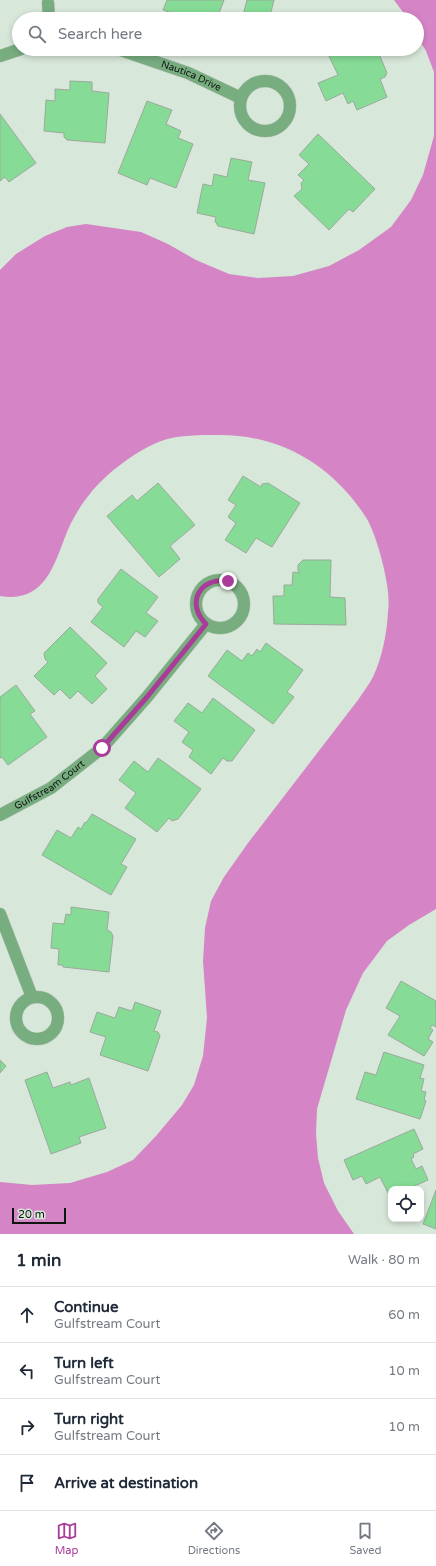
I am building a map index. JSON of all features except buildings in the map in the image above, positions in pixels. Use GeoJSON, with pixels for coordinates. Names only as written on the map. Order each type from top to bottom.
{"type":"FeatureCollection","features":[{"type":"Feature","properties":{"kind":"street"},"geometry":{"type":"LineString","coordinates":[[48,3],[49,12]]}},
{"type":"Feature","properties":{"kind":"street"},"geometry":{"type":"LineString","coordinates":[[0,56],[12,52]]}},
{"type":"Feature","properties":{"kind":"street","name":"Nautica Drive"},"geometry":{"type":"LineString","coordinates":[[138,56],[188,73],[241,98]]}},
{"type":"Feature","properties":{"kind":"street"},"geometry":{"type":"LineString","coordinates":[[264,81],[273,82],[282,87],[288,95],[290,105],[289,115],[284,123],[276,129],[266,132],[256,130],[248,125],[242,117],[239,107],[241,98],[246,89],[254,83],[264,81]]}},
{"type":"Feature","properties":{"kind":"street"},"geometry":{"type":"LineString","coordinates":[[220,580],[235,584],[241,591],[244,602],[242,615],[237,622],[222,628],[213,627],[206,624],[200,618],[197,611],[197,596],[200,589],[206,584],[220,580]]}},
{"type":"Feature","properties":{"kind":"street","name":"Gulfstream Court"},"geometry":{"type":"LineString","coordinates":[[0,814],[51,788],[102,748],[147,697],[206,624]]}},
{"type":"Feature","properties":{"kind":"street"},"geometry":{"type":"LineString","coordinates":[[0,914],[32,997]]}},
{"type":"Feature","properties":{"kind":"shaded area"},"geometry":{"type":"Polygon","coordinates":[[[394,0],[436,0],[436,909],[409,925],[387,941],[363,973],[346,1010],[317,1109],[316,1134],[318,1158],[324,1183],[338,1211],[354,1234],[0,1234],[0,1182],[32,1185],[70,1183],[107,1172],[133,1160],[156,1136],[182,1105],[194,1085],[203,1056],[207,1018],[203,961],[205,928],[211,901],[224,877],[248,843],[358,700],[371,680],[379,662],[384,645],[389,601],[383,563],[372,530],[367,519],[338,483],[321,468],[303,456],[283,447],[262,440],[240,436],[217,435],[183,436],[164,440],[144,449],[113,470],[86,498],[71,523],[55,563],[40,585],[30,593],[17,597],[0,596],[0,270],[16,254],[45,236],[67,227],[86,224],[141,232],[168,244],[196,260],[229,274],[258,278],[293,276],[329,266],[359,250],[391,227],[411,200],[423,175],[434,136],[434,72],[424,48],[424,12],[403,12],[394,0]]]}},
{"type":"Feature","properties":{"kind":"route"},"geometry":{"type":"LineString","coordinates":[[102,748],[147,697],[206,624],[200,618],[197,611],[197,596],[200,589],[213,581],[228,581]]}}]}
